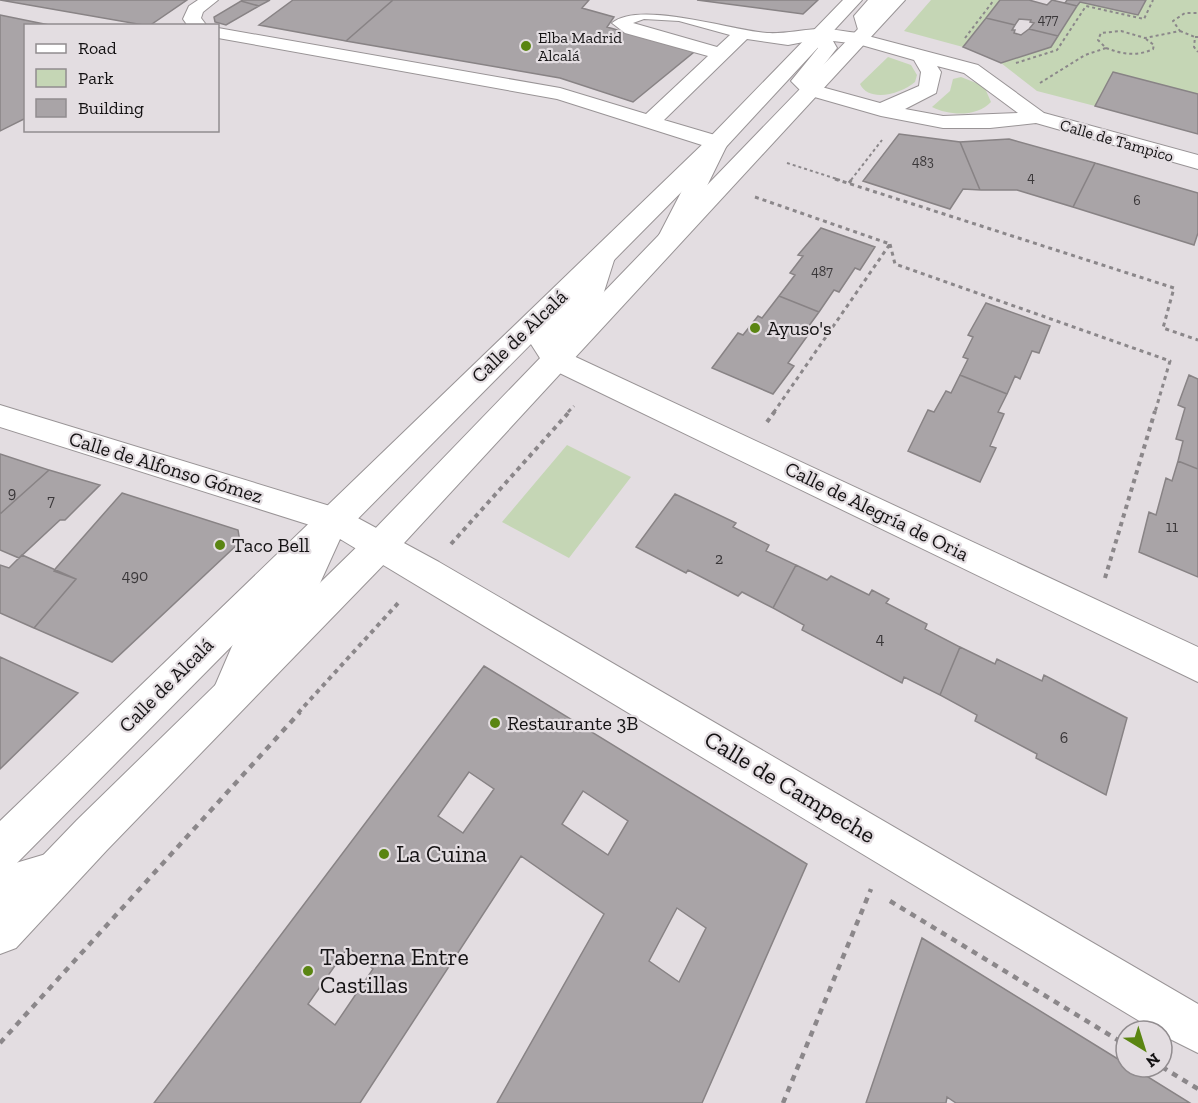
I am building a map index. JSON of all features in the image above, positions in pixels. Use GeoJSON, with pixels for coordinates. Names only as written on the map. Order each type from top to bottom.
{"type":"FeatureCollection","features":[{"type":"Feature","properties":{"kind":"street"},"geometry":{"type":"LineString","coordinates":[[196,24],[192,19],[195,10],[209,0]]}},
{"type":"Feature","properties":{"kind":"street","name":"Calle de Alcalá"},"geometry":{"type":"LineString","coordinates":[[0,850],[332,519],[717,142],[853,0]]}},
{"type":"Feature","properties":{"kind":"street","name":"Calle de Alcalá"},"geometry":{"type":"LineString","coordinates":[[862,35],[863,16],[878,0]]}},
{"type":"Feature","properties":{"kind":"street","name":"Calle de Alcalá"},"geometry":{"type":"LineString","coordinates":[[0,932],[228,697],[381,545],[896,0]]}},
{"type":"Feature","properties":{"kind":"street"},"geometry":{"type":"LineString","coordinates":[[720,54],[631,29],[621,23],[633,12],[660,8],[764,38],[788,39],[819,34],[862,35]]}},
{"type":"Feature","properties":{"kind":"street"},"geometry":{"type":"LineString","coordinates":[[219,33],[560,94],[717,142]]}},
{"type":"Feature","properties":{"kind":"street"},"geometry":{"type":"LineString","coordinates":[[650,122],[743,33]]}},
{"type":"Feature","properties":{"kind":"street"},"geometry":{"type":"LineString","coordinates":[[811,90],[801,81],[828,48],[819,34]]}},
{"type":"Feature","properties":{"kind":"street","name":"Calle de Tampico"},"geometry":{"type":"LineString","coordinates":[[862,35],[971,69],[1037,117],[1198,162]]}},
{"type":"Feature","properties":{"kind":"street"},"geometry":{"type":"LineString","coordinates":[[881,110],[908,101],[929,89],[931,72],[921,55]]}},
{"type":"Feature","properties":{"kind":"street","name":"Calle de Tampico"},"geometry":{"type":"LineString","coordinates":[[811,90],[881,110],[943,122],[990,123],[1037,117]]}},
{"type":"Feature","properties":{"kind":"street","name":"Calle de Alcalá"},"geometry":{"type":"LineString","coordinates":[[670,237],[717,142]]}},
{"type":"Feature","properties":{"kind":"street","name":"Calle de Alcalá"},"geometry":{"type":"LineString","coordinates":[[555,359],[542,341],[594,289],[604,254]]}},
{"type":"Feature","properties":{"kind":"street","name":"Calle de Alegría de Oria"},"geometry":{"type":"LineString","coordinates":[[555,359],[1198,665]]}},
{"type":"Feature","properties":{"kind":"street","name":"Calle de Alfonso Gómez"},"geometry":{"type":"LineString","coordinates":[[0,416],[332,519]]}},
{"type":"Feature","properties":{"kind":"street"},"geometry":{"type":"LineString","coordinates":[[332,519],[381,545]]}},
{"type":"Feature","properties":{"kind":"street","name":"Calle de Alcalá"},"geometry":{"type":"LineString","coordinates":[[228,697],[252,642],[298,592],[332,519]]}},
{"type":"Feature","properties":{"kind":"street","name":"Calle de Campeche"},"geometry":{"type":"LineString","coordinates":[[381,545],[1198,1030]]}},
{"type":"Feature","properties":{"kind":"street","name":"Calle de Alcalá"},"geometry":{"type":"LineString","coordinates":[[0,886],[9,886],[57,872]]}},
{"type":"Feature","properties":{"kind":"path"},"geometry":{"type":"LineString","coordinates":[[1012,65],[1057,50],[1086,6],[1144,19],[1153,0]]}},
{"type":"Feature","properties":{"kind":"path"},"geometry":{"type":"LineString","coordinates":[[1180,31],[1173,21],[1185,13],[1198,13]]}},
{"type":"Feature","properties":{"kind":"path"},"geometry":{"type":"LineString","coordinates":[[1145,38],[1154,45],[1153,49],[1146,53],[1132,55],[1106,48],[1098,40],[1101,33],[1110,30],[1145,38],[1180,31],[1197,37],[1194,47],[1198,52]]}},
{"type":"Feature","properties":{"kind":"path"},"geometry":{"type":"LineString","coordinates":[[1037,84],[1085,55],[1106,48]]}},
{"type":"Feature","properties":{"kind":"path"},"geometry":{"type":"LineString","coordinates":[[849,183],[887,134]]}},
{"type":"Feature","properties":{"kind":"path"},"geometry":{"type":"LineString","coordinates":[[777,160],[1174,288],[1163,328],[1198,340]]}},
{"type":"Feature","properties":{"kind":"path"},"geometry":{"type":"LineString","coordinates":[[720,185],[890,244]]}},
{"type":"Feature","properties":{"kind":"path"},"geometry":{"type":"LineString","coordinates":[[748,449],[890,244]]}},
{"type":"Feature","properties":{"kind":"path"},"geometry":{"type":"LineString","coordinates":[[890,244],[895,264],[1170,361],[1094,615]]}},
{"type":"Feature","properties":{"kind":"path"},"geometry":{"type":"LineString","coordinates":[[0,1043],[427,572],[597,380]]}},
{"type":"Feature","properties":{"kind":"path"},"geometry":{"type":"LineString","coordinates":[[783,1103],[871,889]]}},
{"type":"Feature","properties":{"kind":"path"},"geometry":{"type":"LineString","coordinates":[[1174,1074],[1198,1089]]}},
{"type":"Feature","properties":{"kind":"green space"},"geometry":{"type":"Polygon","coordinates":[[[931,0],[1000,0],[963,47],[904,31],[931,0]]]}},
{"type":"Feature","properties":{"kind":"green space"},"geometry":{"type":"Polygon","coordinates":[[[1146,0],[1198,0],[1198,94],[1113,72],[1095,106],[1037,91],[1001,63],[1051,47],[1080,2],[1138,15],[1146,0]]]}},
{"type":"Feature","properties":{"kind":"green space"},"geometry":{"type":"Polygon","coordinates":[[[888,57],[911,65],[917,75],[915,82],[902,90],[886,95],[864,90],[860,84],[888,57]]]}},
{"type":"Feature","properties":{"kind":"green space"},"geometry":{"type":"Polygon","coordinates":[[[961,77],[984,86],[991,102],[971,113],[963,114],[932,107],[950,91],[953,79],[961,77]]]}},
{"type":"Feature","properties":{"kind":"green space"},"geometry":{"type":"Polygon","coordinates":[[[567,445],[631,477],[569,558],[502,522],[567,445]]]}},
{"type":"Feature","properties":{"kind":"building"},"geometry":{"type":"Polygon","coordinates":[[[0,0],[187,0],[152,24],[138,24],[0,0]]]}},
{"type":"Feature","properties":{"kind":"building"},"geometry":{"type":"Polygon","coordinates":[[[270,0],[259,6],[241,1],[270,0]]]}},
{"type":"Feature","properties":{"kind":"building"},"geometry":{"type":"Polygon","coordinates":[[[293,0],[393,0],[346,41],[259,25],[293,0]]]}},
{"type":"Feature","properties":{"kind":"building","name":"Elba Madrid Alcalá"},"geometry":{"type":"Polygon","coordinates":[[[393,0],[589,0],[582,8],[614,17],[607,27],[694,52],[633,102],[560,78],[346,41],[393,0]]]}},
{"type":"Feature","properties":{"kind":"building"},"geometry":{"type":"Polygon","coordinates":[[[697,0],[818,0],[803,14],[697,0]]]}},
{"type":"Feature","properties":{"kind":"building"},"geometry":{"type":"Polygon","coordinates":[[[1000,0],[1029,0],[1047,5],[1052,0],[1077,6],[1058,36],[1029,29],[1034,23],[1030,22],[1031,20],[1019,19],[1015,25],[986,18],[1000,0]]]}},
{"type":"Feature","properties":{"kind":"building"},"geometry":{"type":"Polygon","coordinates":[[[1067,0],[1146,0],[1138,15],[1080,2],[1077,6],[1065,3],[1067,0]]]}},
{"type":"Feature","properties":{"kind":"building"},"geometry":{"type":"Polygon","coordinates":[[[241,1],[259,6],[226,25],[215,22],[214,17],[241,1]]]}},
{"type":"Feature","properties":{"kind":"building"},"geometry":{"type":"Polygon","coordinates":[[[0,15],[44,24],[24,24],[24,119],[0,131],[0,15]]]}},
{"type":"Feature","properties":{"kind":"building"},"geometry":{"type":"Polygon","coordinates":[[[986,18],[1015,25],[1012,30],[1021,35],[1029,29],[1058,36],[1051,47],[1001,63],[963,47],[986,18]]]}},
{"type":"Feature","properties":{"kind":"building"},"geometry":{"type":"Polygon","coordinates":[[[1113,72],[1198,94],[1198,134],[1095,106],[1113,72]]]}},
{"type":"Feature","properties":{"kind":"building"},"geometry":{"type":"Polygon","coordinates":[[[899,134],[960,142],[980,190],[963,189],[950,209],[863,181],[899,134]]]}},
{"type":"Feature","properties":{"kind":"building"},"geometry":{"type":"Polygon","coordinates":[[[1009,139],[1095,163],[1073,207],[1017,190],[980,190],[960,142],[1009,139]]]}},
{"type":"Feature","properties":{"kind":"building"},"geometry":{"type":"Polygon","coordinates":[[[1095,163],[1198,193],[1198,233],[1194,245],[1073,207],[1095,163]]]}},
{"type":"Feature","properties":{"kind":"building"},"geometry":{"type":"Polygon","coordinates":[[[821,228],[875,247],[860,270],[855,268],[839,292],[834,290],[819,312],[779,296],[795,275],[790,273],[803,256],[798,255],[821,228]]]}},
{"type":"Feature","properties":{"kind":"building"},"geometry":{"type":"Polygon","coordinates":[[[779,296],[819,312],[803,334],[808,335],[788,363],[794,366],[773,394],[712,368],[738,333],[743,335],[758,316],[762,318],[779,296]]]}},
{"type":"Feature","properties":{"kind":"building"},"geometry":{"type":"Polygon","coordinates":[[[986,303],[1050,326],[1039,353],[1032,351],[1020,379],[1015,376],[1007,394],[960,375],[968,359],[963,357],[973,337],[968,335],[986,303]]]}},
{"type":"Feature","properties":{"kind":"building"},"geometry":{"type":"Polygon","coordinates":[[[960,375],[1007,394],[998,412],[1004,414],[990,446],[996,448],[980,482],[908,451],[928,410],[934,412],[946,391],[951,393],[960,375]]]}},
{"type":"Feature","properties":{"kind":"building"},"geometry":{"type":"Polygon","coordinates":[[[1189,375],[1198,379],[1198,469],[1178,461],[1183,441],[1176,439],[1185,408],[1178,405],[1189,375]]]}},
{"type":"Feature","properties":{"kind":"building"},"geometry":{"type":"Polygon","coordinates":[[[0,454],[49,470],[0,514],[0,454]]]}},
{"type":"Feature","properties":{"kind":"building"},"geometry":{"type":"Polygon","coordinates":[[[1178,461],[1198,469],[1198,577],[1139,552],[1149,512],[1156,515],[1166,478],[1172,481],[1178,461]]]}},
{"type":"Feature","properties":{"kind":"building"},"geometry":{"type":"Polygon","coordinates":[[[49,470],[100,485],[65,520],[60,520],[19,558],[0,550],[0,514],[49,470]]]}},
{"type":"Feature","properties":{"kind":"building"},"geometry":{"type":"Polygon","coordinates":[[[122,493],[238,530],[240,542],[112,662],[34,628],[76,579],[54,571],[122,493]]]}},
{"type":"Feature","properties":{"kind":"building"},"geometry":{"type":"Polygon","coordinates":[[[675,494],[736,523],[733,527],[769,545],[766,551],[796,565],[773,608],[742,592],[738,596],[688,570],[686,573],[636,547],[675,494]]]}},
{"type":"Feature","properties":{"kind":"building"},"geometry":{"type":"Polygon","coordinates":[[[22,555],[76,579],[34,628],[0,613],[0,565],[9,568],[22,555]]]}},
{"type":"Feature","properties":{"kind":"building"},"geometry":{"type":"Polygon","coordinates":[[[796,565],[827,580],[831,576],[869,595],[872,590],[889,599],[886,603],[927,624],[925,629],[960,647],[940,695],[904,677],[902,683],[802,630],[804,625],[773,608],[796,565]]]}},
{"type":"Feature","properties":{"kind":"building"},"geometry":{"type":"Polygon","coordinates":[[[960,647],[995,664],[997,659],[1042,681],[1044,675],[1127,718],[1106,795],[1036,758],[1037,754],[975,721],[977,715],[940,695],[960,647]]]}},
{"type":"Feature","properties":{"kind":"building"},"geometry":{"type":"Polygon","coordinates":[[[0,657],[78,693],[0,769],[0,657]]]}},
{"type":"Feature","properties":{"kind":"building"},"geometry":{"type":"Polygon","coordinates":[[[484,666],[807,864],[702,1103],[497,1103],[604,914],[521,856],[360,1103],[154,1103],[484,666]],[[469,772],[438,816],[463,833],[494,789],[469,772]],[[583,791],[562,824],[608,855],[628,821],[583,791]],[[677,908],[649,961],[679,982],[706,928],[677,908]],[[348,947],[308,1004],[335,1025],[373,969],[348,947]]]}},
{"type":"Feature","properties":{"kind":"building"},"geometry":{"type":"Polygon","coordinates":[[[922,938],[1114,1057],[1114,1079],[1151,1079],[1190,1103],[956,1103],[947,1097],[946,1103],[866,1103],[922,938]]]}},
{"type":"Feature","properties":{"kind":"place","name":"Elba Madrid Alcalá"},"geometry":{"type":"Point","coordinates":[526,46]}},
{"type":"Feature","properties":{"kind":"place","name":"Ayuso's"},"geometry":{"type":"Point","coordinates":[755,328]}},
{"type":"Feature","properties":{"kind":"place","name":"Taco Bell"},"geometry":{"type":"Point","coordinates":[220,545]}},
{"type":"Feature","properties":{"kind":"place","name":"Restaurante 3B"},"geometry":{"type":"Point","coordinates":[495,723]}},
{"type":"Feature","properties":{"kind":"place","name":"La Cuina"},"geometry":{"type":"Point","coordinates":[384,854]}},
{"type":"Feature","properties":{"kind":"place","name":"Taberna Entre Castillas"},"geometry":{"type":"Point","coordinates":[308,971]}}]}
